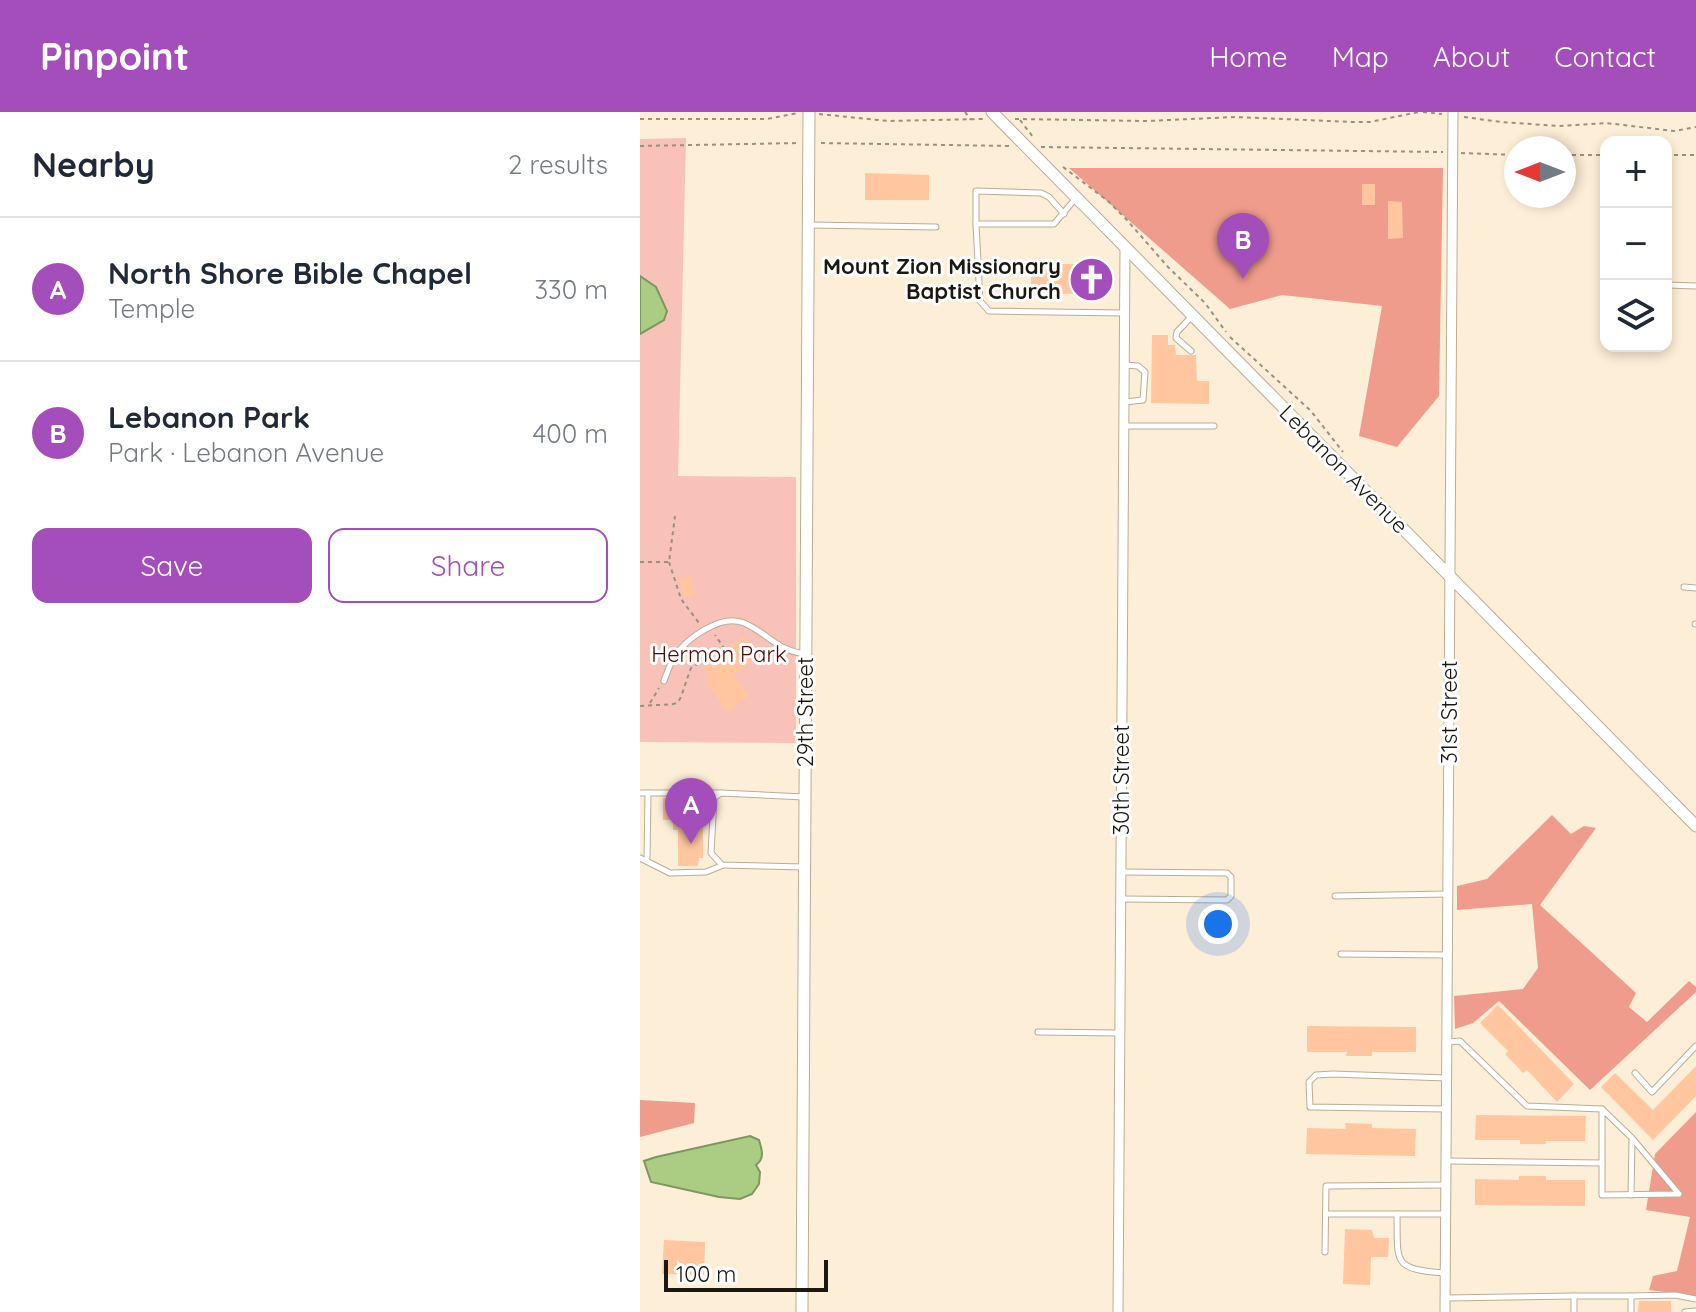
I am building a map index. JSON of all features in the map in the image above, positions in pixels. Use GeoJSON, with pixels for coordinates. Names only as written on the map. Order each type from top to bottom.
{"type":"FeatureCollection","features":[{"type":"Feature","properties":{"kind":"street","name":"29th Street"},"geometry":{"type":"LineString","coordinates":[[802,1312],[808,225],[813,113]]}},
{"type":"Feature","properties":{"kind":"street","name":"31st Street"},"geometry":{"type":"LineString","coordinates":[[1445,1312],[1450,577],[1449,113]]}},
{"type":"Feature","properties":{"kind":"street","name":"Lebanon Avenue"},"geometry":{"type":"LineString","coordinates":[[988,115],[1125,247],[1696,826]]}},
{"type":"Feature","properties":{"kind":"street","name":"30th Street"},"geometry":{"type":"LineString","coordinates":[[1118,1312],[1125,247]]}},
{"type":"Feature","properties":{"kind":"lane"},"geometry":{"type":"LineString","coordinates":[[1064,214],[1049,197],[1041,193],[976,191],[978,295],[987,310],[1125,313]]}},
{"type":"Feature","properties":{"kind":"lane"},"geometry":{"type":"LineString","coordinates":[[976,224],[1054,224],[1076,198]]}},
{"type":"Feature","properties":{"kind":"lane"},"geometry":{"type":"LineString","coordinates":[[808,225],[936,227]]}},
{"type":"Feature","properties":{"kind":"lane"},"geometry":{"type":"LineString","coordinates":[[1672,285],[1696,286]]}},
{"type":"Feature","properties":{"kind":"lane"},"geometry":{"type":"LineString","coordinates":[[1191,351],[1176,338],[1177,332],[1192,315]]}},
{"type":"Feature","properties":{"kind":"lane"},"geometry":{"type":"LineString","coordinates":[[1124,365],[1138,366],[1145,372],[1143,400],[1124,402]]}},
{"type":"Feature","properties":{"kind":"lane"},"geometry":{"type":"LineString","coordinates":[[1124,426],[1214,426]]}},
{"type":"Feature","properties":{"kind":"lane"},"geometry":{"type":"LineString","coordinates":[[1684,587],[1696,588]]}},
{"type":"Feature","properties":{"kind":"lane"},"geometry":{"type":"LineString","coordinates":[[664,681],[673,659],[685,644],[708,629],[736,621],[746,624],[787,652],[806,654]]}},
{"type":"Feature","properties":{"kind":"lane"},"geometry":{"type":"LineString","coordinates":[[640,793],[805,797]]}},
{"type":"Feature","properties":{"kind":"lane"},"geometry":{"type":"LineString","coordinates":[[647,860],[648,793]]}},
{"type":"Feature","properties":{"kind":"lane"},"geometry":{"type":"LineString","coordinates":[[721,793],[714,798],[712,807],[711,853],[722,865]]}},
{"type":"Feature","properties":{"kind":"lane"},"geometry":{"type":"LineString","coordinates":[[640,858],[670,873],[706,872],[722,865],[804,867]]}},
{"type":"Feature","properties":{"kind":"lane"},"geometry":{"type":"LineString","coordinates":[[1121,872],[1227,873],[1231,877],[1231,896],[1227,900],[1121,899]]}},
{"type":"Feature","properties":{"kind":"lane"},"geometry":{"type":"LineString","coordinates":[[1335,896],[1448,894]]}},
{"type":"Feature","properties":{"kind":"lane"},"geometry":{"type":"LineString","coordinates":[[1341,954],[1447,955]]}},
{"type":"Feature","properties":{"kind":"lane"},"geometry":{"type":"LineString","coordinates":[[1038,1032],[1120,1033]]}},
{"type":"Feature","properties":{"kind":"lane"},"geometry":{"type":"LineString","coordinates":[[1447,1042],[1460,1041],[1527,1106],[1602,1109],[1632,1138],[1679,1194],[1602,1195],[1602,1109]]}},
{"type":"Feature","properties":{"kind":"lane"},"geometry":{"type":"LineString","coordinates":[[1635,1073],[1652,1092],[1696,1046]]}},
{"type":"Feature","properties":{"kind":"lane"},"geometry":{"type":"LineString","coordinates":[[1446,1109],[1310,1107],[1309,1082],[1316,1075],[1333,1074],[1447,1078]]}},
{"type":"Feature","properties":{"kind":"lane"},"geometry":{"type":"LineString","coordinates":[[1631,1195],[1632,1138]]}},
{"type":"Feature","properties":{"kind":"lane"},"geometry":{"type":"LineString","coordinates":[[1446,1161],[1602,1163]]}},
{"type":"Feature","properties":{"kind":"lane"},"geometry":{"type":"LineString","coordinates":[[1325,1252],[1326,1186],[1446,1185]]}},
{"type":"Feature","properties":{"kind":"lane"},"geometry":{"type":"LineString","coordinates":[[1326,1214],[1446,1214]]}},
{"type":"Feature","properties":{"kind":"lane"},"geometry":{"type":"LineString","coordinates":[[1397,1214],[1398,1257],[1403,1264],[1417,1271],[1445,1273]]}},
{"type":"Feature","properties":{"kind":"lane"},"geometry":{"type":"LineString","coordinates":[[1446,1298],[1675,1295],[1696,1299]]}},
{"type":"Feature","properties":{"kind":"lane"},"geometry":{"type":"LineString","coordinates":[[1574,1296],[1574,1312]]}},
{"type":"Feature","properties":{"kind":"lane"},"geometry":{"type":"LineString","coordinates":[[1631,1296],[1631,1312]]}},
{"type":"Feature","properties":{"kind":"lane"},"geometry":{"type":"LineString","coordinates":[[1685,1312],[1696,1311]]}},
{"type":"Feature","properties":{"kind":"path"},"geometry":{"type":"LineString","coordinates":[[640,119],[767,119],[802,112]]}},
{"type":"Feature","properties":{"kind":"path"},"geometry":{"type":"LineString","coordinates":[[965,112],[971,120]]}},
{"type":"Feature","properties":{"kind":"path"},"geometry":{"type":"LineString","coordinates":[[1007,119],[1147,121],[1235,117],[1370,122],[1421,112],[1449,113]]}},
{"type":"Feature","properties":{"kind":"path"},"geometry":{"type":"LineString","coordinates":[[813,113],[888,121],[971,120],[988,115]]}},
{"type":"Feature","properties":{"kind":"path"},"geometry":{"type":"LineString","coordinates":[[1464,117],[1559,126],[1606,123],[1674,131],[1696,127]]}},
{"type":"Feature","properties":{"kind":"path"},"geometry":{"type":"LineString","coordinates":[[1019,119],[1051,158]]}},
{"type":"Feature","properties":{"kind":"path"},"geometry":{"type":"LineString","coordinates":[[640,146],[801,143]]}},
{"type":"Feature","properties":{"kind":"path"},"geometry":{"type":"LineString","coordinates":[[819,143],[1010,146]]}},
{"type":"Feature","properties":{"kind":"path"},"geometry":{"type":"LineString","coordinates":[[1041,147],[1445,152]]}},
{"type":"Feature","properties":{"kind":"path"},"geometry":{"type":"LineString","coordinates":[[1461,153],[1504,155]]}},
{"type":"Feature","properties":{"kind":"path"},"geometry":{"type":"LineString","coordinates":[[1576,155],[1600,155]]}},
{"type":"Feature","properties":{"kind":"path"},"geometry":{"type":"LineString","coordinates":[[1672,155],[1696,155]]}},
{"type":"Feature","properties":{"kind":"path"},"geometry":{"type":"LineString","coordinates":[[1062,167],[1108,201],[1205,303],[1227,334],[1311,411],[1341,447],[1350,476]]}},
{"type":"Feature","properties":{"kind":"path"},"geometry":{"type":"LineString","coordinates":[[640,706],[674,706],[683,698],[691,668],[724,648],[681,599],[669,562],[675,516]]}},
{"type":"Feature","properties":{"kind":"path"},"geometry":{"type":"LineString","coordinates":[[640,562],[669,562]]}},
{"type":"Feature","properties":{"kind":"path"},"geometry":{"type":"LineString","coordinates":[[648,705],[664,681]]}},
{"type":"Feature","properties":{"kind":"green space","name":"Hermon Park"},"geometry":{"type":"Polygon","coordinates":[[[686,138],[678,476],[796,477],[796,743],[640,742],[640,139],[686,138]]]}},
{"type":"Feature","properties":{"kind":"shaded area"},"geometry":{"type":"Polygon","coordinates":[[[1069,168],[1443,168],[1439,396],[1397,447],[1359,436],[1382,306],[1282,295],[1230,309],[1069,168]]]}},
{"type":"Feature","properties":{"kind":"shaded area"},"geometry":{"type":"Polygon","coordinates":[[[640,276],[656,287],[667,311],[664,320],[640,334],[640,276]]]}},
{"type":"Feature","properties":{"kind":"shaded area"},"geometry":{"type":"Polygon","coordinates":[[[1552,815],[1571,834],[1584,826],[1596,828],[1540,905],[1636,993],[1629,1007],[1647,1022],[1689,981],[1696,987],[1696,992],[1590,1090],[1499,1001],[1473,1023],[1455,1029],[1454,996],[1523,989],[1538,968],[1532,904],[1457,910],[1457,886],[1487,879],[1552,815]]]}},
{"type":"Feature","properties":{"kind":"shaded area"},"geometry":{"type":"Polygon","coordinates":[[[640,1100],[695,1103],[694,1123],[640,1137],[640,1100]]]}},
{"type":"Feature","properties":{"kind":"shaded area"},"geometry":{"type":"Polygon","coordinates":[[[1696,1112],[1696,1296],[1649,1290],[1653,1276],[1677,1271],[1690,1217],[1646,1210],[1655,1154],[1696,1112]]]}},
{"type":"Feature","properties":{"kind":"shaded area"},"geometry":{"type":"Polygon","coordinates":[[[750,1136],[759,1140],[762,1154],[756,1165],[760,1172],[759,1184],[752,1194],[740,1199],[719,1197],[651,1182],[644,1161],[750,1136]]]}},
{"type":"Feature","properties":{"kind":"building"},"geometry":{"type":"Polygon","coordinates":[[[865,173],[929,175],[929,200],[865,200],[865,173]]]}},
{"type":"Feature","properties":{"kind":"building"},"geometry":{"type":"Polygon","coordinates":[[[1362,184],[1375,184],[1375,205],[1362,205],[1362,184]]]}},
{"type":"Feature","properties":{"kind":"building"},"geometry":{"type":"Polygon","coordinates":[[[1388,201],[1402,202],[1403,238],[1388,239],[1388,201]]]}},
{"type":"Feature","properties":{"kind":"building"},"geometry":{"type":"Polygon","coordinates":[[[1031,264],[1081,264],[1081,294],[1031,293],[1031,264]]]}},
{"type":"Feature","properties":{"kind":"building"},"geometry":{"type":"Polygon","coordinates":[[[1152,335],[1168,335],[1168,345],[1175,345],[1176,355],[1196,355],[1197,381],[1209,381],[1209,404],[1151,403],[1152,335]]]}},
{"type":"Feature","properties":{"kind":"building"},"geometry":{"type":"Polygon","coordinates":[[[689,576],[695,594],[685,598],[679,580],[689,576]]]}},
{"type":"Feature","properties":{"kind":"building"},"geometry":{"type":"Polygon","coordinates":[[[744,636],[759,657],[733,675],[749,696],[727,712],[706,682],[710,678],[703,667],[744,636]]]}},
{"type":"Feature","properties":{"kind":"building"},"geometry":{"type":"Polygon","coordinates":[[[663,798],[703,798],[703,858],[699,858],[698,866],[678,866],[678,830],[673,830],[673,820],[663,820],[663,798]]]}},
{"type":"Feature","properties":{"kind":"building"},"geometry":{"type":"Polygon","coordinates":[[[1498,1005],[1574,1084],[1557,1102],[1527,1070],[1523,1073],[1505,1054],[1508,1051],[1480,1023],[1498,1005]]]}},
{"type":"Feature","properties":{"kind":"building"},"geometry":{"type":"Polygon","coordinates":[[[1307,1026],[1416,1027],[1416,1052],[1372,1052],[1372,1056],[1346,1056],[1347,1052],[1307,1052],[1307,1026]]]}},
{"type":"Feature","properties":{"kind":"building"},"geometry":{"type":"Polygon","coordinates":[[[1696,1066],[1696,1096],[1653,1140],[1601,1087],[1615,1073],[1653,1110],[1696,1066]]]}},
{"type":"Feature","properties":{"kind":"building"},"geometry":{"type":"Polygon","coordinates":[[[1476,1115],[1586,1116],[1585,1141],[1520,1144],[1520,1140],[1475,1140],[1476,1115]]]}},
{"type":"Feature","properties":{"kind":"building"},"geometry":{"type":"Polygon","coordinates":[[[1345,1123],[1372,1124],[1372,1128],[1416,1129],[1415,1156],[1306,1154],[1307,1128],[1346,1129],[1345,1123]]]}},
{"type":"Feature","properties":{"kind":"building"},"geometry":{"type":"Polygon","coordinates":[[[1519,1176],[1585,1180],[1585,1206],[1475,1205],[1475,1179],[1519,1180],[1519,1176]]]}},
{"type":"Feature","properties":{"kind":"building"},"geometry":{"type":"Polygon","coordinates":[[[1345,1229],[1372,1230],[1374,1238],[1389,1238],[1388,1257],[1371,1257],[1370,1285],[1343,1284],[1345,1229]]]}},
{"type":"Feature","properties":{"kind":"building"},"geometry":{"type":"Polygon","coordinates":[[[664,1240],[705,1242],[704,1275],[662,1274],[664,1240]]]}},
{"type":"Feature","properties":{"kind":"building"},"geometry":{"type":"Polygon","coordinates":[[[1639,1301],[1671,1301],[1671,1312],[1638,1312],[1639,1301]]]}},
{"type":"Feature","properties":{"kind":"place","name":"Mount Zion Missionary Baptist Church"},"geometry":{"type":"Point","coordinates":[1092,279]}},
{"type":"Feature","properties":{"kind":"place","name":"Lebanon Park"},"geometry":{"type":"Point","coordinates":[1243,279]}},
{"type":"Feature","properties":{"kind":"place","name":"North Shore Bible Chapel"},"geometry":{"type":"Point","coordinates":[691,844]}}]}
